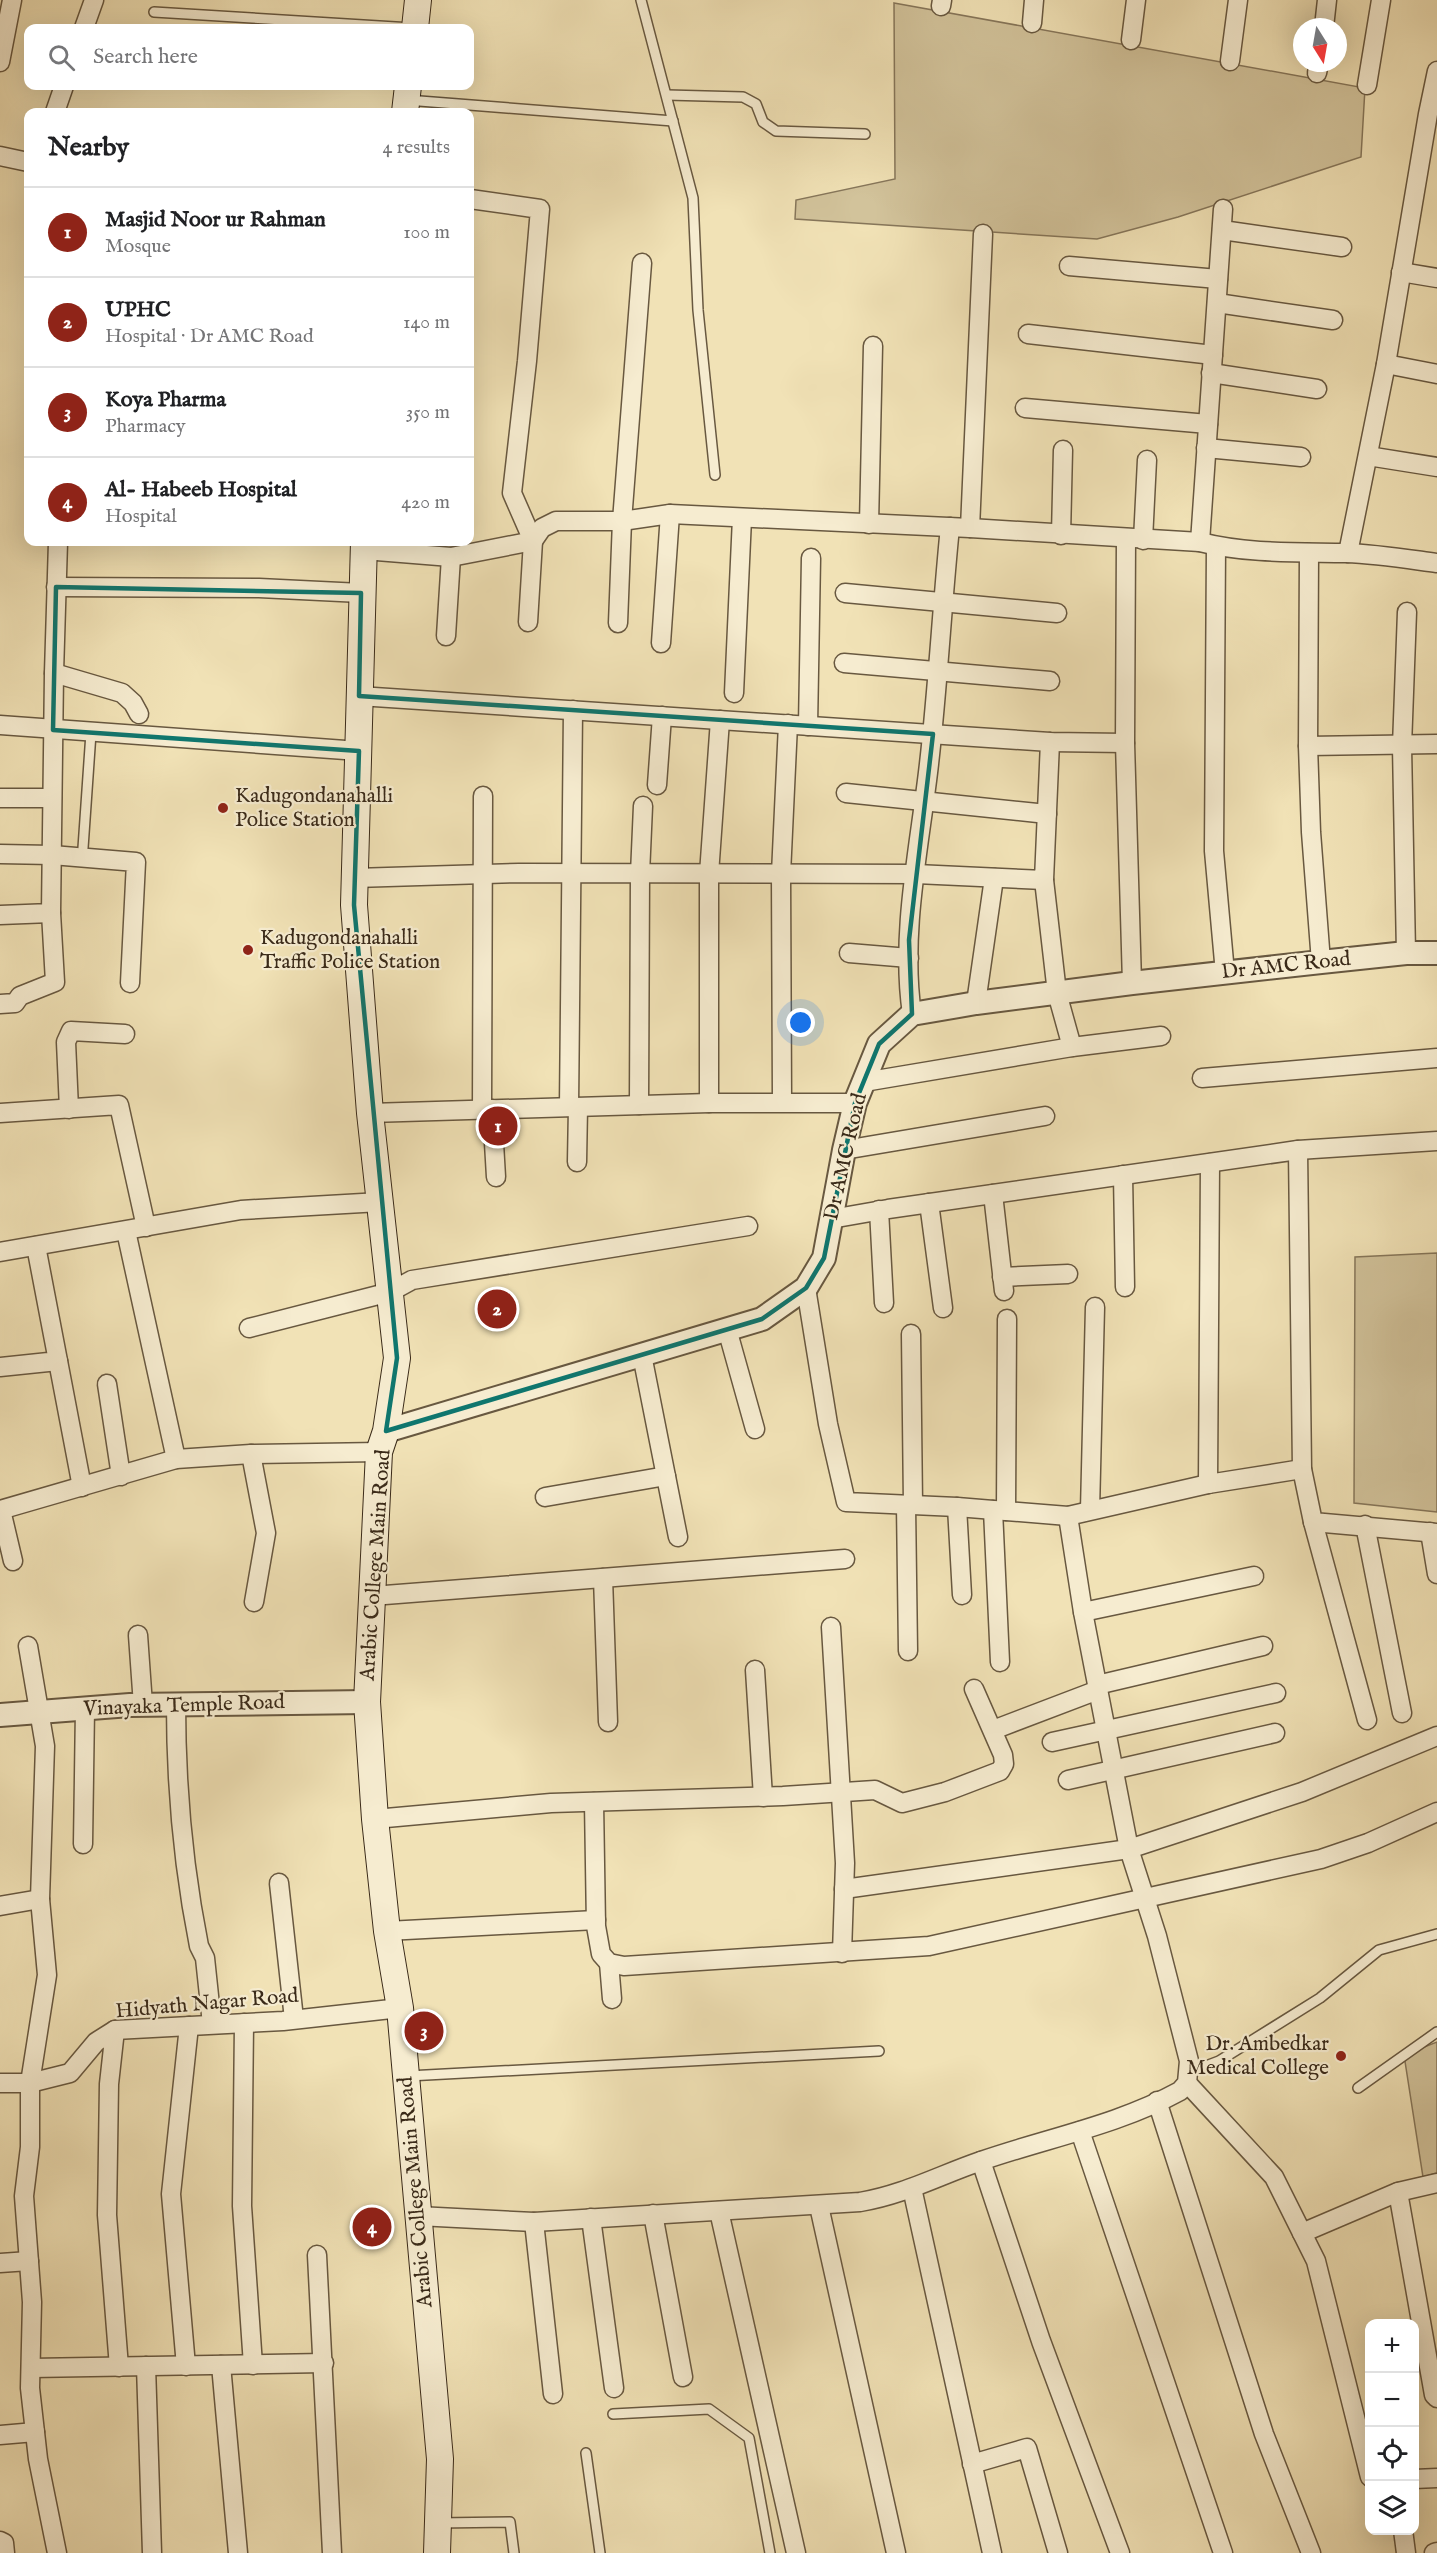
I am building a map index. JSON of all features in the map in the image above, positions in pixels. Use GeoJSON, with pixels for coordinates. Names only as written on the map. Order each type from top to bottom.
{"type":"FeatureCollection","features":[{"type":"Feature","properties":{"kind":"main road"},"geometry":{"type":"LineString","coordinates":[[415,24],[418,0]]}},
{"type":"Feature","properties":{"kind":"main road","name":"Arabic College Main Road"},"geometry":{"type":"LineString","coordinates":[[364,546],[354,905],[370,1113],[397,1358],[383,1441],[367,1701],[375,1819],[387,1931],[400,2008],[440,2459],[437,2553]]}},
{"type":"Feature","properties":{"kind":"street"},"geometry":{"type":"LineString","coordinates":[[0,62],[12,0]]}},
{"type":"Feature","properties":{"kind":"street"},"geometry":{"type":"LineString","coordinates":[[85,24],[93,0]]}},
{"type":"Feature","properties":{"kind":"street"},"geometry":{"type":"LineString","coordinates":[[1032,23],[1034,0]]}},
{"type":"Feature","properties":{"kind":"street"},"geometry":{"type":"LineString","coordinates":[[1131,40],[1136,0]]}},
{"type":"Feature","properties":{"kind":"street"},"geometry":{"type":"LineString","coordinates":[[1230,61],[1238,0]]}},
{"type":"Feature","properties":{"kind":"street"},"geometry":{"type":"LineString","coordinates":[[1325,18],[1327,0]]}},
{"type":"Feature","properties":{"kind":"street"},"geometry":{"type":"LineString","coordinates":[[1367,85],[1381,0]]}},
{"type":"Feature","properties":{"kind":"street"},"geometry":{"type":"LineString","coordinates":[[1348,553],[1386,364],[1437,71]]}},
{"type":"Feature","properties":{"kind":"street"},"geometry":{"type":"LineString","coordinates":[[56,108],[63,90]]}},
{"type":"Feature","properties":{"kind":"street"},"geometry":{"type":"LineString","coordinates":[[0,156],[24,161]]}},
{"type":"Feature","properties":{"kind":"street"},"geometry":{"type":"LineString","coordinates":[[474,200],[540,209],[527,361],[512,493],[533,541],[528,622]]}},
{"type":"Feature","properties":{"kind":"street"},"geometry":{"type":"LineString","coordinates":[[1223,208],[1206,448],[1214,851],[1225,973]]}},
{"type":"Feature","properties":{"kind":"street"},"geometry":{"type":"LineString","coordinates":[[1222,230],[1342,247]]}},
{"type":"Feature","properties":{"kind":"street"},"geometry":{"type":"LineString","coordinates":[[970,528],[983,234]]}},
{"type":"Feature","properties":{"kind":"street"},"geometry":{"type":"LineString","coordinates":[[618,623],[622,520],[642,263]]}},
{"type":"Feature","properties":{"kind":"street"},"geometry":{"type":"LineString","coordinates":[[1069,266],[1218,279]]}},
{"type":"Feature","properties":{"kind":"street"},"geometry":{"type":"LineString","coordinates":[[1401,273],[1437,278]]}},
{"type":"Feature","properties":{"kind":"street"},"geometry":{"type":"LineString","coordinates":[[1216,303],[1333,320]]}},
{"type":"Feature","properties":{"kind":"street"},"geometry":{"type":"LineString","coordinates":[[1028,334],[1212,364],[1317,389]]}},
{"type":"Feature","properties":{"kind":"street"},"geometry":{"type":"LineString","coordinates":[[869,524],[873,346]]}},
{"type":"Feature","properties":{"kind":"street"},"geometry":{"type":"LineString","coordinates":[[1386,364],[1437,374]]}},
{"type":"Feature","properties":{"kind":"street"},"geometry":{"type":"LineString","coordinates":[[1025,408],[1208,424]]}},
{"type":"Feature","properties":{"kind":"street"},"geometry":{"type":"LineString","coordinates":[[1206,448],[1301,457]]}},
{"type":"Feature","properties":{"kind":"street"},"geometry":{"type":"LineString","coordinates":[[1061,535],[1063,450]]}},
{"type":"Feature","properties":{"kind":"street"},"geometry":{"type":"LineString","coordinates":[[1368,456],[1437,467]]}},
{"type":"Feature","properties":{"kind":"street"},"geometry":{"type":"LineString","coordinates":[[1132,983],[1125,743],[1135,539],[1147,459]]}},
{"type":"Feature","properties":{"kind":"street"},"geometry":{"type":"LineString","coordinates":[[661,643],[670,514]]}},
{"type":"Feature","properties":{"kind":"street"},"geometry":{"type":"LineString","coordinates":[[364,546],[451,557],[533,541],[542,528],[556,521],[622,520],[670,514],[970,528],[1309,553],[1348,553],[1437,563]]}},
{"type":"Feature","properties":{"kind":"street"},"geometry":{"type":"LineString","coordinates":[[734,693],[742,518]]}},
{"type":"Feature","properties":{"kind":"street"},"geometry":{"type":"LineString","coordinates":[[912,1014],[909,992],[909,958],[916,874],[933,734],[942,601],[950,527]]}},
{"type":"Feature","properties":{"kind":"street"},"geometry":{"type":"LineString","coordinates":[[0,1004],[15,1003],[20,996],[56,982],[51,913],[51,855],[58,546]]}},
{"type":"Feature","properties":{"kind":"street"},"geometry":{"type":"LineString","coordinates":[[1309,553],[1308,746],[1311,832],[1321,962]]}},
{"type":"Feature","properties":{"kind":"street"},"geometry":{"type":"LineString","coordinates":[[446,636],[451,557]]}},
{"type":"Feature","properties":{"kind":"street"},"geometry":{"type":"LineString","coordinates":[[808,726],[811,558]]}},
{"type":"Feature","properties":{"kind":"street"},"geometry":{"type":"LineString","coordinates":[[56,587],[259,588],[361,593]]}},
{"type":"Feature","properties":{"kind":"street"},"geometry":{"type":"LineString","coordinates":[[845,593],[1057,612]]}},
{"type":"Feature","properties":{"kind":"street"},"geometry":{"type":"LineString","coordinates":[[1406,953],[1402,746],[1407,612]]}},
{"type":"Feature","properties":{"kind":"street"},"geometry":{"type":"LineString","coordinates":[[843,663],[1050,681]]}},
{"type":"Feature","properties":{"kind":"street"},"geometry":{"type":"LineString","coordinates":[[54,673],[122,693],[133,703],[139,714]]}},
{"type":"Feature","properties":{"kind":"street"},"geometry":{"type":"LineString","coordinates":[[359,696],[1050,742],[1125,743]]}},
{"type":"Feature","properties":{"kind":"street"},"geometry":{"type":"LineString","coordinates":[[573,710],[570,873],[573,1107],[577,1162]]}},
{"type":"Feature","properties":{"kind":"street"},"geometry":{"type":"LineString","coordinates":[[657,784],[662,716]]}},
{"type":"Feature","properties":{"kind":"street"},"geometry":{"type":"LineString","coordinates":[[709,1103],[709,874],[720,720]]}},
{"type":"Feature","properties":{"kind":"street"},"geometry":{"type":"LineString","coordinates":[[782,1101],[781,874],[789,724]]}},
{"type":"Feature","properties":{"kind":"street"},"geometry":{"type":"LineString","coordinates":[[0,725],[359,751]]}},
{"type":"Feature","properties":{"kind":"street"},"geometry":{"type":"LineString","coordinates":[[1050,742],[1044,880],[1057,993],[1072,1047]]}},
{"type":"Feature","properties":{"kind":"street"},"geometry":{"type":"LineString","coordinates":[[1308,746],[1437,744]]}},
{"type":"Feature","properties":{"kind":"street"},"geometry":{"type":"LineString","coordinates":[[846,793],[1047,814]]}},
{"type":"Feature","properties":{"kind":"street"},"geometry":{"type":"LineString","coordinates":[[483,796],[487,1109],[496,1177]]}},
{"type":"Feature","properties":{"kind":"street"},"geometry":{"type":"LineString","coordinates":[[0,798],[52,798]]}},
{"type":"Feature","properties":{"kind":"street"},"geometry":{"type":"LineString","coordinates":[[639,1105],[640,874],[643,806]]}},
{"type":"Feature","properties":{"kind":"street"},"geometry":{"type":"LineString","coordinates":[[0,854],[51,855],[136,862],[130,983]]}},
{"type":"Feature","properties":{"kind":"street"},"geometry":{"type":"LineString","coordinates":[[355,878],[570,873],[916,874],[1044,880]]}},
{"type":"Feature","properties":{"kind":"street"},"geometry":{"type":"LineString","coordinates":[[976,1003],[994,878]]}},
{"type":"Feature","properties":{"kind":"street"},"geometry":{"type":"LineString","coordinates":[[0,915],[51,913]]}},
{"type":"Feature","properties":{"kind":"street"},"geometry":{"type":"LineString","coordinates":[[849,952],[909,958]]}},
{"type":"Feature","properties":{"kind":"street","name":"Dr AMC Road"},"geometry":{"type":"LineString","coordinates":[[383,1441],[642,1355],[762,1319],[806,1288],[824,1258],[855,1103],[879,1044],[912,1014],[976,1003],[1132,983],[1406,953],[1437,953]]}},
{"type":"Feature","properties":{"kind":"street"},"geometry":{"type":"LineString","coordinates":[[69,1109],[66,1042],[71,1030],[125,1034]]}},
{"type":"Feature","properties":{"kind":"street"},"geometry":{"type":"LineString","coordinates":[[864,1082],[1072,1047],[1161,1036]]}},
{"type":"Feature","properties":{"kind":"street"},"geometry":{"type":"LineString","coordinates":[[1202,1078],[1437,1058]]}},
{"type":"Feature","properties":{"kind":"street"},"geometry":{"type":"LineString","coordinates":[[370,1113],[782,1101],[855,1103]]}},
{"type":"Feature","properties":{"kind":"street"},"geometry":{"type":"LineString","coordinates":[[0,1113],[119,1105],[146,1227]]}},
{"type":"Feature","properties":{"kind":"street"},"geometry":{"type":"LineString","coordinates":[[844,1150],[1045,1116]]}},
{"type":"Feature","properties":{"kind":"street"},"geometry":{"type":"LineString","coordinates":[[831,1219],[879,1210],[1298,1150],[1437,1141]]}},
{"type":"Feature","properties":{"kind":"street"},"geometry":{"type":"LineString","coordinates":[[1298,1150],[1302,1469],[1313,1522],[1367,1720]]}},
{"type":"Feature","properties":{"kind":"street"},"geometry":{"type":"LineString","coordinates":[[1208,1484],[1210,1163]]}},
{"type":"Feature","properties":{"kind":"street"},"geometry":{"type":"LineString","coordinates":[[1123,1175],[1125,1287]]}},
{"type":"Feature","properties":{"kind":"street"},"geometry":{"type":"LineString","coordinates":[[993,1194],[1003,1284],[1068,1274]]}},
{"type":"Feature","properties":{"kind":"street"},"geometry":{"type":"LineString","coordinates":[[0,1252],[241,1210],[380,1202]]}},
{"type":"Feature","properties":{"kind":"street"},"geometry":{"type":"LineString","coordinates":[[928,1203],[943,1308]]}},
{"type":"Feature","properties":{"kind":"street"},"geometry":{"type":"LineString","coordinates":[[879,1210],[884,1303]]}},
{"type":"Feature","properties":{"kind":"street"},"geometry":{"type":"LineString","coordinates":[[249,1328],[390,1292],[412,1280],[748,1226]]}},
{"type":"Feature","properties":{"kind":"street"},"geometry":{"type":"LineString","coordinates":[[126,1231],[176,1459]]}},
{"type":"Feature","properties":{"kind":"street"},"geometry":{"type":"LineString","coordinates":[[36,1246],[82,1487]]}},
{"type":"Feature","properties":{"kind":"street"},"geometry":{"type":"LineString","coordinates":[[806,1288],[828,1424],[846,1502],[957,1507],[1068,1516],[1208,1484],[1302,1469]]}},
{"type":"Feature","properties":{"kind":"street"},"geometry":{"type":"LineString","coordinates":[[1090,1510],[1095,1307]]}},
{"type":"Feature","properties":{"kind":"street"},"geometry":{"type":"LineString","coordinates":[[1000,1662],[999,1510],[1007,1319]]}},
{"type":"Feature","properties":{"kind":"street"},"geometry":{"type":"LineString","coordinates":[[727,1329],[754,1429]]}},
{"type":"Feature","properties":{"kind":"street"},"geometry":{"type":"LineString","coordinates":[[908,1651],[911,1334]]}},
{"type":"Feature","properties":{"kind":"street"},"geometry":{"type":"LineString","coordinates":[[642,1355],[678,1537]]}},
{"type":"Feature","properties":{"kind":"street"},"geometry":{"type":"LineString","coordinates":[[0,1367],[58,1361]]}},
{"type":"Feature","properties":{"kind":"street"},"geometry":{"type":"LineString","coordinates":[[106,1384],[121,1476]]}},
{"type":"Feature","properties":{"kind":"street"},"geometry":{"type":"LineString","coordinates":[[13,1562],[1,1510],[176,1459],[383,1441]]}},
{"type":"Feature","properties":{"kind":"street"},"geometry":{"type":"LineString","coordinates":[[251,1454],[266,1533],[254,1602]]}},
{"type":"Feature","properties":{"kind":"street"},"geometry":{"type":"LineString","coordinates":[[545,1497],[666,1476]]}},
{"type":"Feature","properties":{"kind":"street"},"geometry":{"type":"LineString","coordinates":[[957,1507],[962,1595]]}},
{"type":"Feature","properties":{"kind":"street"},"geometry":{"type":"LineString","coordinates":[[418,2216],[534,2222],[819,2206],[876,2199],[912,2188],[981,2161],[1080,2131],[1180,2091],[1188,2078],[1189,2061],[1157,1936],[1129,1849],[1083,1612],[1068,1516]]}},
{"type":"Feature","properties":{"kind":"street"},"geometry":{"type":"LineString","coordinates":[[1313,1522],[1433,1533],[1437,1574]]}},
{"type":"Feature","properties":{"kind":"street"},"geometry":{"type":"LineString","coordinates":[[1365,1525],[1402,1713]]}},
{"type":"Feature","properties":{"kind":"street"},"geometry":{"type":"LineString","coordinates":[[372,1596],[845,1559]]}},
{"type":"Feature","properties":{"kind":"street"},"geometry":{"type":"LineString","coordinates":[[1083,1612],[1254,1576]]}},
{"type":"Feature","properties":{"kind":"street"},"geometry":{"type":"LineString","coordinates":[[603,1578],[608,1722]]}},
{"type":"Feature","properties":{"kind":"street"},"geometry":{"type":"LineString","coordinates":[[831,1627],[842,1793],[844,1888],[842,1953]]}},
{"type":"Feature","properties":{"kind":"street"},"geometry":{"type":"LineString","coordinates":[[138,1635],[144,1705]]}},
{"type":"Feature","properties":{"kind":"street"},"geometry":{"type":"LineString","coordinates":[[28,1646],[45,1746],[40,1899],[47,1975],[30,2083],[30,2147],[24,2196],[32,2302],[30,2388],[35,2432],[57,2553]]}},
{"type":"Feature","properties":{"kind":"street"},"geometry":{"type":"LineString","coordinates":[[993,1730],[1097,1688],[1263,1646]]}},
{"type":"Feature","properties":{"kind":"street"},"geometry":{"type":"LineString","coordinates":[[755,1670],[763,1797]]}},
{"type":"Feature","properties":{"kind":"street"},"geometry":{"type":"LineString","coordinates":[[375,1819],[551,1803],[763,1797],[875,1790],[902,1803],[945,1792],[1000,1772],[1004,1764],[1003,1755],[974,1689]]}},
{"type":"Feature","properties":{"kind":"street"},"geometry":{"type":"LineString","coordinates":[[1052,1743],[1276,1693]]}},
{"type":"Feature","properties":{"kind":"street","name":"Vinayaka Temple Road"},"geometry":{"type":"LineString","coordinates":[[0,1715],[39,1710],[144,1705],[367,1701]]}},
{"type":"Feature","properties":{"kind":"street"},"geometry":{"type":"LineString","coordinates":[[176,1704],[184,1860],[199,1946],[205,1958],[212,2024]]}},
{"type":"Feature","properties":{"kind":"street"},"geometry":{"type":"LineString","coordinates":[[83,1844],[85,1708]]}},
{"type":"Feature","properties":{"kind":"street"},"geometry":{"type":"LineString","coordinates":[[1068,1780],[1275,1733]]}},
{"type":"Feature","properties":{"kind":"street"},"geometry":{"type":"LineString","coordinates":[[844,1888],[1129,1849],[1302,1792],[1437,1736]]}},
{"type":"Feature","properties":{"kind":"street"},"geometry":{"type":"LineString","coordinates":[[594,1802],[596,1920],[601,1954],[609,1963],[612,1999]]}},
{"type":"Feature","properties":{"kind":"street"},"geometry":{"type":"LineString","coordinates":[[609,1963],[624,1966],[929,1946],[1321,1859],[1368,1843],[1437,1812]]}},
{"type":"Feature","properties":{"kind":"street"},"geometry":{"type":"LineString","coordinates":[[279,1883],[294,2019]]}},
{"type":"Feature","properties":{"kind":"street"},"geometry":{"type":"LineString","coordinates":[[0,1906],[40,1899]]}},
{"type":"Feature","properties":{"kind":"street"},"geometry":{"type":"LineString","coordinates":[[387,1931],[596,1920]]}},
{"type":"Feature","properties":{"kind":"street","name":"Hidyath Nagar Road"},"geometry":{"type":"LineString","coordinates":[[0,2084],[30,2083],[70,2073],[96,2042],[115,2030],[244,2023],[400,2008]]}},
{"type":"Feature","properties":{"kind":"street"},"geometry":{"type":"LineString","coordinates":[[244,2023],[242,2206],[253,2365]]}},
{"type":"Feature","properties":{"kind":"street"},"geometry":{"type":"LineString","coordinates":[[186,2366],[171,2194],[189,2026]]}},
{"type":"Feature","properties":{"kind":"street"},"geometry":{"type":"LineString","coordinates":[[115,2030],[109,2085],[106,2214],[119,2367]]}},
{"type":"Feature","properties":{"kind":"street"},"geometry":{"type":"LineString","coordinates":[[1188,2078],[1274,2176],[1316,2261],[1365,2457]]}},
{"type":"Feature","properties":{"kind":"street"},"geometry":{"type":"LineString","coordinates":[[1157,2101],[1264,2434],[1311,2553]]}},
{"type":"Feature","properties":{"kind":"street"},"geometry":{"type":"LineString","coordinates":[[1080,2131],[1223,2553]]}},
{"type":"Feature","properties":{"kind":"street"},"geometry":{"type":"LineString","coordinates":[[981,2161],[1041,2341],[1120,2553]]}},
{"type":"Feature","properties":{"kind":"street"},"geometry":{"type":"LineString","coordinates":[[1302,2233],[1398,2192],[1437,2186]]}},
{"type":"Feature","properties":{"kind":"street"},"geometry":{"type":"LineString","coordinates":[[912,2188],[992,2553]]}},
{"type":"Feature","properties":{"kind":"street"},"geometry":{"type":"LineString","coordinates":[[1398,2192],[1434,2395],[1437,2398]]}},
{"type":"Feature","properties":{"kind":"street"},"geometry":{"type":"LineString","coordinates":[[819,2206],[896,2553]]}},
{"type":"Feature","properties":{"kind":"street"},"geometry":{"type":"LineString","coordinates":[[719,2211],[796,2553]]}},
{"type":"Feature","properties":{"kind":"street"},"geometry":{"type":"LineString","coordinates":[[653,2214],[683,2377]]}},
{"type":"Feature","properties":{"kind":"street"},"geometry":{"type":"LineString","coordinates":[[591,2218],[614,2388]]}},
{"type":"Feature","properties":{"kind":"street"},"geometry":{"type":"LineString","coordinates":[[534,2222],[553,2394]]}},
{"type":"Feature","properties":{"kind":"street"},"geometry":{"type":"LineString","coordinates":[[317,2255],[332,2553]]}},
{"type":"Feature","properties":{"kind":"street"},"geometry":{"type":"LineString","coordinates":[[0,2263],[29,2261]]}},
{"type":"Feature","properties":{"kind":"street"},"geometry":{"type":"LineString","coordinates":[[31,2368],[324,2363]]}},
{"type":"Feature","properties":{"kind":"street"},"geometry":{"type":"LineString","coordinates":[[221,2365],[238,2553]]}},
{"type":"Feature","properties":{"kind":"street"},"geometry":{"type":"LineString","coordinates":[[146,2366],[152,2553]]}},
{"type":"Feature","properties":{"kind":"street"},"geometry":{"type":"LineString","coordinates":[[0,2435],[35,2432]]}},
{"type":"Feature","properties":{"kind":"street"},"geometry":{"type":"LineString","coordinates":[[972,2464],[1027,2448],[1058,2553]]}},
{"type":"Feature","properties":{"kind":"street"},"geometry":{"type":"LineString","coordinates":[[1419,2479],[1437,2478]]}},
{"type":"Feature","properties":{"kind":"street"},"geometry":{"type":"LineString","coordinates":[[1404,2535],[1406,2553]]}},
{"type":"Feature","properties":{"kind":"street"},"geometry":{"type":"LineString","coordinates":[[0,2541],[4,2543],[5,2553]]}},
{"type":"Feature","properties":{"kind":"lane"},"geometry":{"type":"LineString","coordinates":[[641,0],[693,198],[698,310],[715,475]]}},
{"type":"Feature","properties":{"kind":"lane"},"geometry":{"type":"LineString","coordinates":[[154,12],[350,24]]}},
{"type":"Feature","properties":{"kind":"lane"},"geometry":{"type":"LineString","coordinates":[[667,95],[743,96],[756,104],[763,122],[776,131],[865,134]]}},
{"type":"Feature","properties":{"kind":"lane"},"geometry":{"type":"LineString","coordinates":[[407,99],[673,122]]}},
{"type":"Feature","properties":{"kind":"lane"},"geometry":{"type":"LineString","coordinates":[[83,848],[91,733]]}},
{"type":"Feature","properties":{"kind":"lane"},"geometry":{"type":"LineString","coordinates":[[1188,2078],[1320,1998],[1379,1950],[1437,1934]]}},
{"type":"Feature","properties":{"kind":"lane"},"geometry":{"type":"LineString","coordinates":[[1358,2088],[1437,2032]]}},
{"type":"Feature","properties":{"kind":"lane"},"geometry":{"type":"LineString","coordinates":[[406,2077],[879,2051]]}},
{"type":"Feature","properties":{"kind":"lane"},"geometry":{"type":"LineString","coordinates":[[612,2414],[709,2409],[749,2438],[770,2553]]}},
{"type":"Feature","properties":{"kind":"lane"},"geometry":{"type":"LineString","coordinates":[[586,2454],[600,2553]]}},
{"type":"Feature","properties":{"kind":"lane"},"geometry":{"type":"LineString","coordinates":[[438,2523],[510,2522],[514,2553]]}},
{"type":"Feature","properties":{"kind":"highlighted area"},"geometry":{"type":"Polygon","coordinates":[[[56,587],[361,593],[359,696],[933,734],[909,940],[912,1014],[879,1044],[855,1103],[824,1258],[806,1288],[762,1319],[386,1431],[397,1358],[354,905],[359,751],[53,730],[56,587]]]}},
{"type":"Feature","properties":{"kind":"shaded area"},"geometry":{"type":"Polygon","coordinates":[[[894,3],[1365,88],[1361,157],[1178,217],[1097,239],[795,219],[796,200],[895,179],[894,3]]]}},
{"type":"Feature","properties":{"kind":"shaded area"},"geometry":{"type":"Polygon","coordinates":[[[1437,1253],[1437,1512],[1354,1503],[1355,1257],[1437,1253]]]}},
{"type":"Feature","properties":{"kind":"shaded area"},"geometry":{"type":"Polygon","coordinates":[[[1437,2042],[1437,2173],[1423,2177],[1404,2055],[1437,2042]]]}},
{"type":"Feature","properties":{"kind":"place","name":"Kadugondanahalli Police Station"},"geometry":{"type":"Point","coordinates":[223,808]}},
{"type":"Feature","properties":{"kind":"place","name":"Kadugondanahalli Traffic Police Station"},"geometry":{"type":"Point","coordinates":[248,950]}},
{"type":"Feature","properties":{"kind":"place","name":"Masjid Noor ur Rahman"},"geometry":{"type":"Point","coordinates":[498,1126]}},
{"type":"Feature","properties":{"kind":"place","name":"UPHC"},"geometry":{"type":"Point","coordinates":[497,1309]}},
{"type":"Feature","properties":{"kind":"place","name":"Koya Pharma"},"geometry":{"type":"Point","coordinates":[424,2031]}},
{"type":"Feature","properties":{"kind":"place","name":"Dr. Ambedkar Medical College"},"geometry":{"type":"Point","coordinates":[1341,2056]}},
{"type":"Feature","properties":{"kind":"place","name":"Al- Habeeb Hospital"},"geometry":{"type":"Point","coordinates":[372,2227]}}]}
